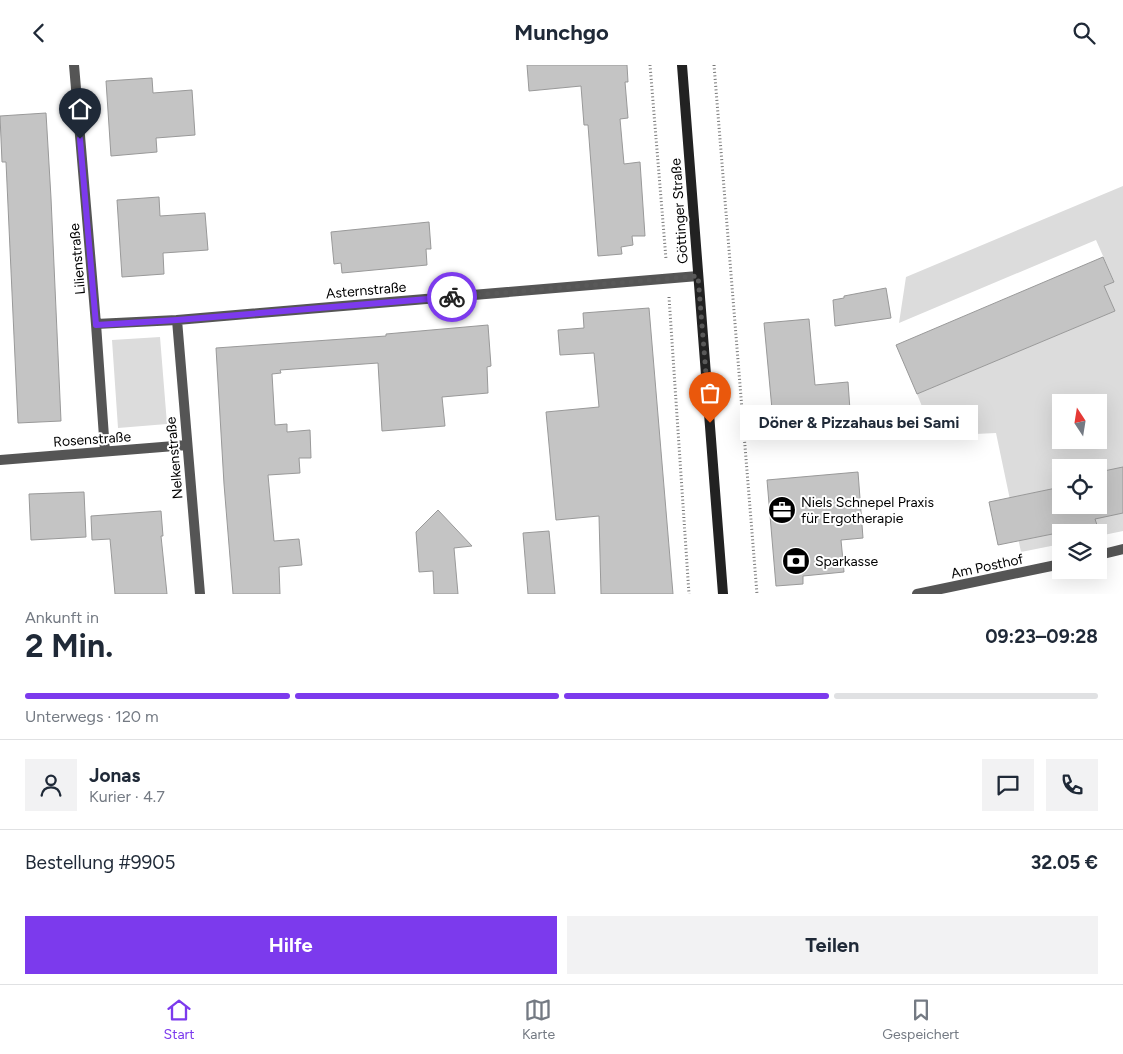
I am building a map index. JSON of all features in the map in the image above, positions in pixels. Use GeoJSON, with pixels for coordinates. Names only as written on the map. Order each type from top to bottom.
{"type":"FeatureCollection","features":[{"type":"Feature","properties":{"kind":"main road","name":"Göttinger Straße"},"geometry":{"type":"LineString","coordinates":[[682,65],[723,594]]}},
{"type":"Feature","properties":{"kind":"street","name":"Lilienstraße"},"geometry":{"type":"LineString","coordinates":[[74,65],[105,451]]}},
{"type":"Feature","properties":{"kind":"street","name":"Asternstraße"},"geometry":{"type":"LineString","coordinates":[[96,325],[177,320],[698,276]]}},
{"type":"Feature","properties":{"kind":"street","name":"Nelkenstraße"},"geometry":{"type":"LineString","coordinates":[[177,320],[200,594]]}},
{"type":"Feature","properties":{"kind":"street","name":"Rosenstraße"},"geometry":{"type":"LineString","coordinates":[[0,460],[187,445]]}},
{"type":"Feature","properties":{"kind":"street"},"geometry":{"type":"LineString","coordinates":[[1107,553],[1123,549]]}},
{"type":"Feature","properties":{"kind":"street","name":"Am Posthof"},"geometry":{"type":"LineString","coordinates":[[918,594],[1052,566]]}},
{"type":"Feature","properties":{"kind":"path"},"geometry":{"type":"LineString","coordinates":[[650,65],[668,279],[690,594]]}},
{"type":"Feature","properties":{"kind":"path"},"geometry":{"type":"LineString","coordinates":[[714,65],[757,594]]}},
{"type":"Feature","properties":{"kind":"shaded area"},"geometry":{"type":"Polygon","coordinates":[[[1123,186],[1123,531],[1107,534],[1107,524],[1052,524],[1052,546],[1021,552],[996,433],[934,436],[917,394],[1115,311],[1104,286],[1114,281],[1096,240],[899,323],[906,277],[1123,186]]]}},
{"type":"Feature","properties":{"kind":"shaded area"},"geometry":{"type":"Polygon","coordinates":[[[160,337],[167,424],[118,428],[112,340],[160,337]]]}},
{"type":"Feature","properties":{"kind":"building"},"geometry":{"type":"Polygon","coordinates":[[[527,65],[627,65],[628,82],[625,82],[628,118],[620,119],[624,164],[640,162],[645,236],[632,236],[633,245],[621,247],[622,254],[598,256],[588,125],[584,125],[581,86],[529,91],[527,65]]]}},
{"type":"Feature","properties":{"kind":"building"},"geometry":{"type":"Polygon","coordinates":[[[152,78],[153,93],[192,90],[195,135],[156,138],[157,152],[111,156],[106,81],[152,78]]]}},
{"type":"Feature","properties":{"kind":"building"},"geometry":{"type":"Polygon","coordinates":[[[46,113],[61,421],[18,423],[6,162],[2,162],[0,116],[46,113]]]}},
{"type":"Feature","properties":{"kind":"building"},"geometry":{"type":"Polygon","coordinates":[[[159,197],[160,216],[205,213],[208,250],[163,253],[164,274],[122,277],[117,200],[159,197]]]}},
{"type":"Feature","properties":{"kind":"building"},"geometry":{"type":"Polygon","coordinates":[[[429,222],[431,249],[426,249],[427,265],[342,273],[341,263],[334,264],[331,232],[429,222]]]}},
{"type":"Feature","properties":{"kind":"building"},"geometry":{"type":"Polygon","coordinates":[[[1103,257],[1114,282],[1104,286],[1115,311],[917,394],[896,345],[1103,257]]]}},
{"type":"Feature","properties":{"kind":"building"},"geometry":{"type":"Polygon","coordinates":[[[886,288],[891,318],[835,326],[833,300],[886,288]]]}},
{"type":"Feature","properties":{"kind":"building"},"geometry":{"type":"Polygon","coordinates":[[[649,308],[673,594],[601,594],[599,516],[556,520],[546,412],[599,407],[594,353],[560,355],[558,330],[584,328],[583,313],[649,308]]]}},
{"type":"Feature","properties":{"kind":"building"},"geometry":{"type":"Polygon","coordinates":[[[809,319],[815,385],[848,382],[851,424],[774,431],[764,323],[809,319]]]}},
{"type":"Feature","properties":{"kind":"building"},"geometry":{"type":"Polygon","coordinates":[[[488,325],[491,366],[487,367],[488,393],[442,397],[445,426],[382,431],[378,363],[280,370],[281,373],[272,374],[275,425],[287,424],[287,432],[310,430],[311,458],[299,458],[300,473],[268,475],[274,541],[299,539],[302,565],[279,567],[280,594],[233,594],[216,348],[386,336],[386,334],[488,325]]]}},
{"type":"Feature","properties":{"kind":"building"},"geometry":{"type":"Polygon","coordinates":[[[1123,467],[1123,513],[1095,519],[1097,524],[1052,524],[1052,534],[998,545],[989,502],[1052,489],[1052,514],[1107,514],[1107,470],[1123,467]]]}},
{"type":"Feature","properties":{"kind":"building"},"geometry":{"type":"Polygon","coordinates":[[[858,472],[863,538],[841,540],[844,572],[803,576],[803,584],[776,586],[767,480],[858,472]]]}},
{"type":"Feature","properties":{"kind":"building"},"geometry":{"type":"Polygon","coordinates":[[[84,492],[86,537],[31,540],[29,494],[84,492]]]}},
{"type":"Feature","properties":{"kind":"building"},"geometry":{"type":"Polygon","coordinates":[[[438,510],[472,546],[454,548],[458,594],[434,594],[433,571],[419,572],[416,532],[438,510]]]}},
{"type":"Feature","properties":{"kind":"building"},"geometry":{"type":"Polygon","coordinates":[[[161,511],[163,536],[161,536],[167,594],[115,594],[110,539],[92,540],[91,516],[161,511]]]}},
{"type":"Feature","properties":{"kind":"building"},"geometry":{"type":"Polygon","coordinates":[[[549,531],[555,594],[528,594],[523,533],[549,531]]]}},
{"type":"Feature","properties":{"kind":"way so far"},"geometry":{"type":"LineString","coordinates":[[452,297],[698,276],[710,423]]}},
{"type":"Feature","properties":{"kind":"place","name":"Döner & Pizzahaus bei Sami"},"geometry":{"type":"Point","coordinates":[710,423]}},
{"type":"Feature","properties":{"kind":"place","name":"Niels Schnepel Praxis für Ergotherapie"},"geometry":{"type":"Point","coordinates":[782,510]}},
{"type":"Feature","properties":{"kind":"place","name":"Sparkasse"},"geometry":{"type":"Point","coordinates":[796,561]}},
{"type":"Feature","properties":{"kind":"route"},"geometry":{"type":"LineString","coordinates":[[80,139],[96,325],[452,297]]}}]}
